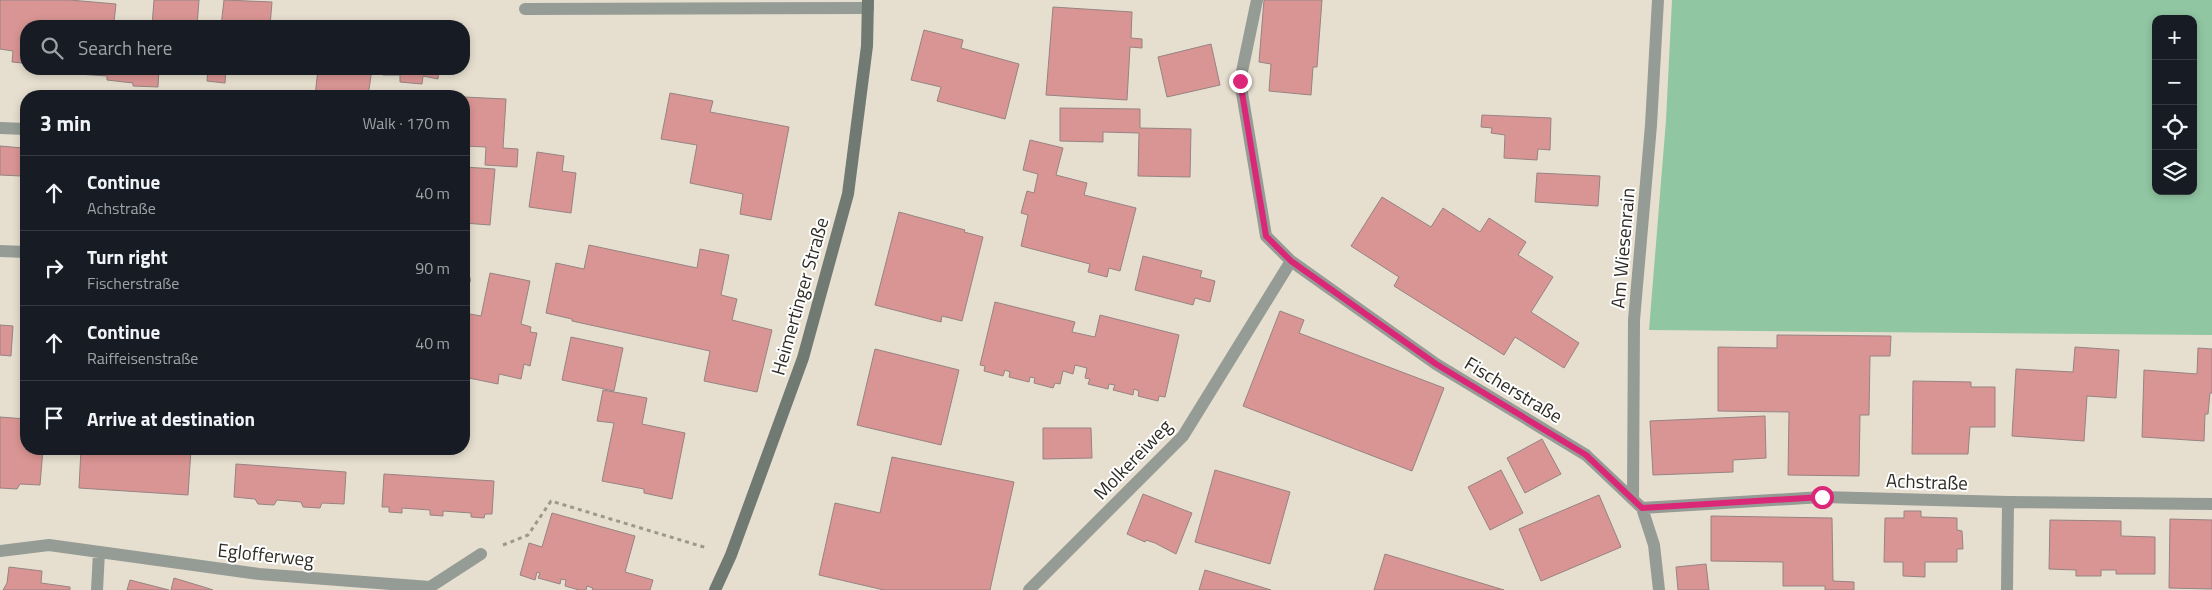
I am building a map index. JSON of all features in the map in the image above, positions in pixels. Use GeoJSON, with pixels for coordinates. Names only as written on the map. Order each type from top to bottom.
{"type":"FeatureCollection","features":[{"type":"Feature","properties":{"kind":"street","name":"Fischerstraße"},"geometry":{"type":"LineString","coordinates":[[1257,0],[1240,81],[1266,236],[1291,261],[1436,364],[1586,455],[1638,504],[1654,545],[1658,590]]}},
{"type":"Feature","properties":{"kind":"street","name":"Am Wiesenrain"},"geometry":{"type":"LineString","coordinates":[[1638,504],[1634,320],[1651,124],[1658,0]]}},
{"type":"Feature","properties":{"kind":"street"},"geometry":{"type":"LineString","coordinates":[[526,9],[868,4]]}},
{"type":"Feature","properties":{"kind":"street","name":"Heimertinger Straße"},"geometry":{"type":"LineString","coordinates":[[716,590],[731,555],[803,358],[848,194],[867,46],[868,4]]}},
{"type":"Feature","properties":{"kind":"street"},"geometry":{"type":"LineString","coordinates":[[0,128],[20,129]]}},
{"type":"Feature","properties":{"kind":"street"},"geometry":{"type":"LineString","coordinates":[[0,251],[20,252]]}},
{"type":"Feature","properties":{"kind":"street","name":"Molkereiweg"},"geometry":{"type":"LineString","coordinates":[[1029,590],[1183,436],[1291,261]]}},
{"type":"Feature","properties":{"kind":"street","name":"Achstraße"},"geometry":{"type":"LineString","coordinates":[[1638,504],[1822,497],[2008,502],[2212,504]]}},
{"type":"Feature","properties":{"kind":"street"},"geometry":{"type":"LineString","coordinates":[[2008,502],[2008,590]]}},
{"type":"Feature","properties":{"kind":"street","name":"Eglofferweg"},"geometry":{"type":"LineString","coordinates":[[0,551],[49,545],[259,574],[429,588],[482,554]]}},
{"type":"Feature","properties":{"kind":"street"},"geometry":{"type":"LineString","coordinates":[[97,590],[99,552]]}},
{"type":"Feature","properties":{"kind":"path"},"geometry":{"type":"LineString","coordinates":[[482,554],[528,535],[552,501],[731,555]]}},
{"type":"Feature","properties":{"kind":"green space"},"geometry":{"type":"Polygon","coordinates":[[[1672,0],[2212,0],[2212,335],[1649,330],[1666,120],[1672,0]]]}},
{"type":"Feature","properties":{"kind":"building"},"geometry":{"type":"Polygon","coordinates":[[[0,0],[70,0],[116,4],[114,20],[20,20],[20,63],[12,62],[13,51],[0,49],[0,0]]]}},
{"type":"Feature","properties":{"kind":"building"},"geometry":{"type":"Polygon","coordinates":[[[154,0],[199,0],[197,20],[152,20],[154,0]]]}},
{"type":"Feature","properties":{"kind":"building"},"geometry":{"type":"Polygon","coordinates":[[[224,0],[272,2],[270,20],[222,20],[224,0]]]}},
{"type":"Feature","properties":{"kind":"building"},"geometry":{"type":"Polygon","coordinates":[[[1264,0],[1322,0],[1317,67],[1313,67],[1311,95],[1269,91],[1271,64],[1259,62],[1264,0]]]}},
{"type":"Feature","properties":{"kind":"building"},"geometry":{"type":"Polygon","coordinates":[[[1053,7],[1132,12],[1131,38],[1142,39],[1142,48],[1130,47],[1127,100],[1046,95],[1053,7]]]}},
{"type":"Feature","properties":{"kind":"building"},"geometry":{"type":"Polygon","coordinates":[[[924,30],[963,40],[961,48],[1019,64],[1005,119],[937,101],[941,87],[911,80],[924,30]]]}},
{"type":"Feature","properties":{"kind":"building"},"geometry":{"type":"Polygon","coordinates":[[[1211,44],[1220,85],[1167,97],[1158,57],[1211,44]]]}},
{"type":"Feature","properties":{"kind":"building"},"geometry":{"type":"Polygon","coordinates":[[[92,75],[159,75],[158,87],[133,86],[133,83],[107,80],[107,76],[92,75]]]}},
{"type":"Feature","properties":{"kind":"building"},"geometry":{"type":"Polygon","coordinates":[[[208,75],[226,75],[225,83],[207,81],[208,75]]]}},
{"type":"Feature","properties":{"kind":"building"},"geometry":{"type":"Polygon","coordinates":[[[317,75],[371,75],[369,90],[316,90],[317,75]]]}},
{"type":"Feature","properties":{"kind":"building"},"geometry":{"type":"Polygon","coordinates":[[[400,75],[438,75],[438,79],[423,76],[422,84],[400,82],[400,75]]]}},
{"type":"Feature","properties":{"kind":"building"},"geometry":{"type":"Polygon","coordinates":[[[670,93],[713,101],[710,112],[789,127],[771,220],[740,214],[743,194],[690,183],[697,145],[661,139],[670,93]]]}},
{"type":"Feature","properties":{"kind":"building"},"geometry":{"type":"Polygon","coordinates":[[[470,97],[506,99],[503,148],[518,149],[517,167],[485,165],[486,147],[470,146],[470,97]]]}},
{"type":"Feature","properties":{"kind":"building"},"geometry":{"type":"Polygon","coordinates":[[[1060,108],[1140,109],[1140,128],[1191,129],[1190,177],[1138,176],[1139,133],[1103,132],[1103,142],[1060,141],[1060,108]]]}},
{"type":"Feature","properties":{"kind":"building"},"geometry":{"type":"Polygon","coordinates":[[[1482,115],[1551,118],[1550,150],[1538,149],[1537,160],[1504,158],[1505,135],[1491,133],[1492,128],[1481,127],[1482,115]]]}},
{"type":"Feature","properties":{"kind":"building"},"geometry":{"type":"Polygon","coordinates":[[[1030,140],[1063,148],[1056,175],[1087,183],[1084,195],[1136,208],[1120,271],[1109,268],[1107,277],[1088,272],[1090,264],[1021,246],[1028,215],[1021,213],[1027,191],[1034,193],[1038,174],[1023,170],[1030,140]]]}},
{"type":"Feature","properties":{"kind":"building"},"geometry":{"type":"Polygon","coordinates":[[[0,146],[20,148],[20,176],[0,175],[0,146]]]}},
{"type":"Feature","properties":{"kind":"building"},"geometry":{"type":"Polygon","coordinates":[[[537,152],[564,156],[562,171],[576,173],[571,213],[529,207],[537,152]]]}},
{"type":"Feature","properties":{"kind":"building"},"geometry":{"type":"Polygon","coordinates":[[[470,167],[495,169],[490,225],[470,223],[470,167]]]}},
{"type":"Feature","properties":{"kind":"building"},"geometry":{"type":"Polygon","coordinates":[[[1537,173],[1600,176],[1598,206],[1535,202],[1537,173]]]}},
{"type":"Feature","properties":{"kind":"building"},"geometry":{"type":"Polygon","coordinates":[[[1382,197],[1431,227],[1443,208],[1480,232],[1489,218],[1526,242],[1518,255],[1553,277],[1531,312],[1579,343],[1564,368],[1515,337],[1504,355],[1394,286],[1399,277],[1351,246],[1382,197]]]}},
{"type":"Feature","properties":{"kind":"building"},"geometry":{"type":"Polygon","coordinates":[[[899,212],[965,230],[964,232],[983,237],[962,321],[942,316],[941,322],[875,305],[899,212]]]}},
{"type":"Feature","properties":{"kind":"building"},"geometry":{"type":"Polygon","coordinates":[[[589,245],[697,268],[700,249],[729,255],[721,295],[737,299],[732,320],[772,330],[757,392],[704,381],[710,351],[572,321],[572,319],[546,313],[556,263],[584,269],[589,245]]]}},
{"type":"Feature","properties":{"kind":"building"},"geometry":{"type":"Polygon","coordinates":[[[1143,256],[1202,271],[1200,277],[1215,281],[1210,302],[1195,298],[1193,305],[1135,290],[1143,256]]]}},
{"type":"Feature","properties":{"kind":"building"},"geometry":{"type":"Polygon","coordinates":[[[490,273],[530,281],[521,324],[531,327],[530,332],[537,333],[530,366],[524,364],[521,379],[499,374],[498,384],[470,378],[470,314],[481,316],[490,273]]]}},
{"type":"Feature","properties":{"kind":"building"},"geometry":{"type":"Polygon","coordinates":[[[995,302],[1075,322],[1072,332],[1095,337],[1100,315],[1179,335],[1165,397],[1159,396],[1158,401],[1138,396],[1139,391],[1134,389],[1133,395],[1113,390],[1115,385],[1109,384],[1108,389],[1088,384],[1090,379],[1085,378],[1087,368],[1075,365],[1073,374],[1063,371],[1060,384],[1055,383],[1053,388],[1034,383],[1035,378],[1030,377],[1029,382],[1009,377],[1010,372],[1005,370],[1003,376],[984,371],[985,366],[980,365],[995,302]]]}},
{"type":"Feature","properties":{"kind":"building"},"geometry":{"type":"Polygon","coordinates":[[[1280,311],[1304,320],[1299,333],[1444,388],[1412,471],[1243,406],[1280,311]]]}},
{"type":"Feature","properties":{"kind":"building"},"geometry":{"type":"Polygon","coordinates":[[[0,325],[13,326],[11,356],[0,355],[0,325]]]}},
{"type":"Feature","properties":{"kind":"building"},"geometry":{"type":"Polygon","coordinates":[[[1777,335],[1891,336],[1890,356],[1870,356],[1869,415],[1860,415],[1859,476],[1788,475],[1789,412],[1718,411],[1718,347],[1777,348],[1777,335]]]}},
{"type":"Feature","properties":{"kind":"building"},"geometry":{"type":"Polygon","coordinates":[[[571,337],[623,348],[614,391],[562,380],[571,337]]]}},
{"type":"Feature","properties":{"kind":"building"},"geometry":{"type":"Polygon","coordinates":[[[2075,347],[2119,350],[2116,398],[2087,396],[2084,441],[2012,436],[2016,369],[2073,372],[2075,347]]]}},
{"type":"Feature","properties":{"kind":"building"},"geometry":{"type":"Polygon","coordinates":[[[2198,348],[2212,349],[2212,393],[2210,393],[2208,414],[2205,414],[2204,441],[2142,437],[2144,370],[2197,374],[2198,348]]]}},
{"type":"Feature","properties":{"kind":"building"},"geometry":{"type":"Polygon","coordinates":[[[875,349],[959,370],[941,445],[857,425],[875,349]]]}},
{"type":"Feature","properties":{"kind":"building"},"geometry":{"type":"Polygon","coordinates":[[[1913,381],[1971,382],[1971,387],[1995,387],[1995,427],[1970,427],[1968,454],[1912,454],[1913,381]]]}},
{"type":"Feature","properties":{"kind":"building"},"geometry":{"type":"Polygon","coordinates":[[[603,390],[647,398],[642,424],[685,433],[672,499],[644,493],[644,489],[602,481],[614,423],[597,421],[603,390]]]}},
{"type":"Feature","properties":{"kind":"building"},"geometry":{"type":"Polygon","coordinates":[[[1765,416],[1766,458],[1733,460],[1733,472],[1653,475],[1650,421],[1765,416]]]}},
{"type":"Feature","properties":{"kind":"building"},"geometry":{"type":"Polygon","coordinates":[[[0,417],[20,419],[20,455],[42,455],[40,485],[20,484],[17,489],[0,488],[0,417]]]}},
{"type":"Feature","properties":{"kind":"building"},"geometry":{"type":"Polygon","coordinates":[[[1043,428],[1091,428],[1092,458],[1043,459],[1043,428]]]}},
{"type":"Feature","properties":{"kind":"building"},"geometry":{"type":"Polygon","coordinates":[[[1542,439],[1561,474],[1525,493],[1507,458],[1542,439]]]}},
{"type":"Feature","properties":{"kind":"building"},"geometry":{"type":"Polygon","coordinates":[[[81,455],[191,455],[188,495],[79,488],[81,455]]]}},
{"type":"Feature","properties":{"kind":"building"},"geometry":{"type":"Polygon","coordinates":[[[892,457],[1014,482],[990,590],[884,590],[819,575],[835,503],[880,513],[892,457]]]}},
{"type":"Feature","properties":{"kind":"building"},"geometry":{"type":"Polygon","coordinates":[[[236,464],[346,472],[344,504],[322,503],[320,508],[303,507],[301,502],[277,500],[274,505],[258,504],[255,499],[234,497],[236,464]]]}},
{"type":"Feature","properties":{"kind":"building"},"geometry":{"type":"Polygon","coordinates":[[[1215,470],[1290,492],[1270,564],[1195,542],[1215,470]]]}},
{"type":"Feature","properties":{"kind":"building"},"geometry":{"type":"Polygon","coordinates":[[[1501,470],[1523,513],[1490,530],[1468,487],[1501,470]]]}},
{"type":"Feature","properties":{"kind":"building"},"geometry":{"type":"Polygon","coordinates":[[[384,474],[494,481],[492,514],[485,514],[484,518],[471,517],[471,513],[443,511],[443,516],[430,515],[430,510],[402,508],[402,513],[389,512],[389,507],[382,507],[384,474]]]}},
{"type":"Feature","properties":{"kind":"building"},"geometry":{"type":"Polygon","coordinates":[[[1143,494],[1192,513],[1176,554],[1155,543],[1146,540],[1145,542],[1127,534],[1143,494]]]}},
{"type":"Feature","properties":{"kind":"building"},"geometry":{"type":"Polygon","coordinates":[[[1599,495],[1621,547],[1541,581],[1519,529],[1599,495]]]}},
{"type":"Feature","properties":{"kind":"building"},"geometry":{"type":"Polygon","coordinates":[[[1904,511],[1921,511],[1921,517],[1957,518],[1957,530],[1962,531],[1963,549],[1957,549],[1957,562],[1925,562],[1925,577],[1903,576],[1903,562],[1884,562],[1885,518],[1904,518],[1904,511]]]}},
{"type":"Feature","properties":{"kind":"building"},"geometry":{"type":"Polygon","coordinates":[[[552,513],[635,536],[625,572],[653,580],[650,590],[592,590],[593,588],[587,586],[586,590],[579,590],[565,586],[566,580],[561,579],[560,584],[538,578],[540,573],[537,572],[535,580],[520,575],[529,543],[542,547],[552,513]]]}},
{"type":"Feature","properties":{"kind":"building"},"geometry":{"type":"Polygon","coordinates":[[[1711,516],[1832,518],[1833,581],[1854,582],[1854,590],[1825,590],[1825,586],[1783,586],[1783,562],[1711,561],[1711,516]]]}},
{"type":"Feature","properties":{"kind":"building"},"geometry":{"type":"Polygon","coordinates":[[[2170,519],[2212,520],[2212,589],[2169,588],[2170,519]]]}},
{"type":"Feature","properties":{"kind":"building"},"geometry":{"type":"Polygon","coordinates":[[[2050,520],[2121,521],[2121,536],[2155,537],[2155,574],[2116,574],[2116,570],[2101,570],[2101,576],[2076,576],[2076,570],[2049,569],[2050,520]]]}},
{"type":"Feature","properties":{"kind":"building"},"geometry":{"type":"Polygon","coordinates":[[[1385,554],[1504,590],[1374,590],[1385,554]]]}},
{"type":"Feature","properties":{"kind":"building"},"geometry":{"type":"Polygon","coordinates":[[[1706,564],[1709,590],[1678,590],[1676,567],[1706,564]]]}},
{"type":"Feature","properties":{"kind":"building"},"geometry":{"type":"Polygon","coordinates":[[[9,567],[42,571],[41,583],[70,587],[70,590],[3,590],[7,583],[9,567]]]}},
{"type":"Feature","properties":{"kind":"building"},"geometry":{"type":"Polygon","coordinates":[[[1205,570],[1271,590],[1199,590],[1205,570]]]}},
{"type":"Feature","properties":{"kind":"building"},"geometry":{"type":"Polygon","coordinates":[[[174,578],[207,588],[213,590],[171,590],[174,578]]]}},
{"type":"Feature","properties":{"kind":"building"},"geometry":{"type":"Polygon","coordinates":[[[130,580],[169,590],[127,590],[130,580]]]}},
{"type":"Feature","properties":{"kind":"route"},"geometry":{"type":"LineString","coordinates":[[1240,81],[1266,236],[1291,261],[1436,364],[1586,455],[1642,508],[1822,497]]}}]}
